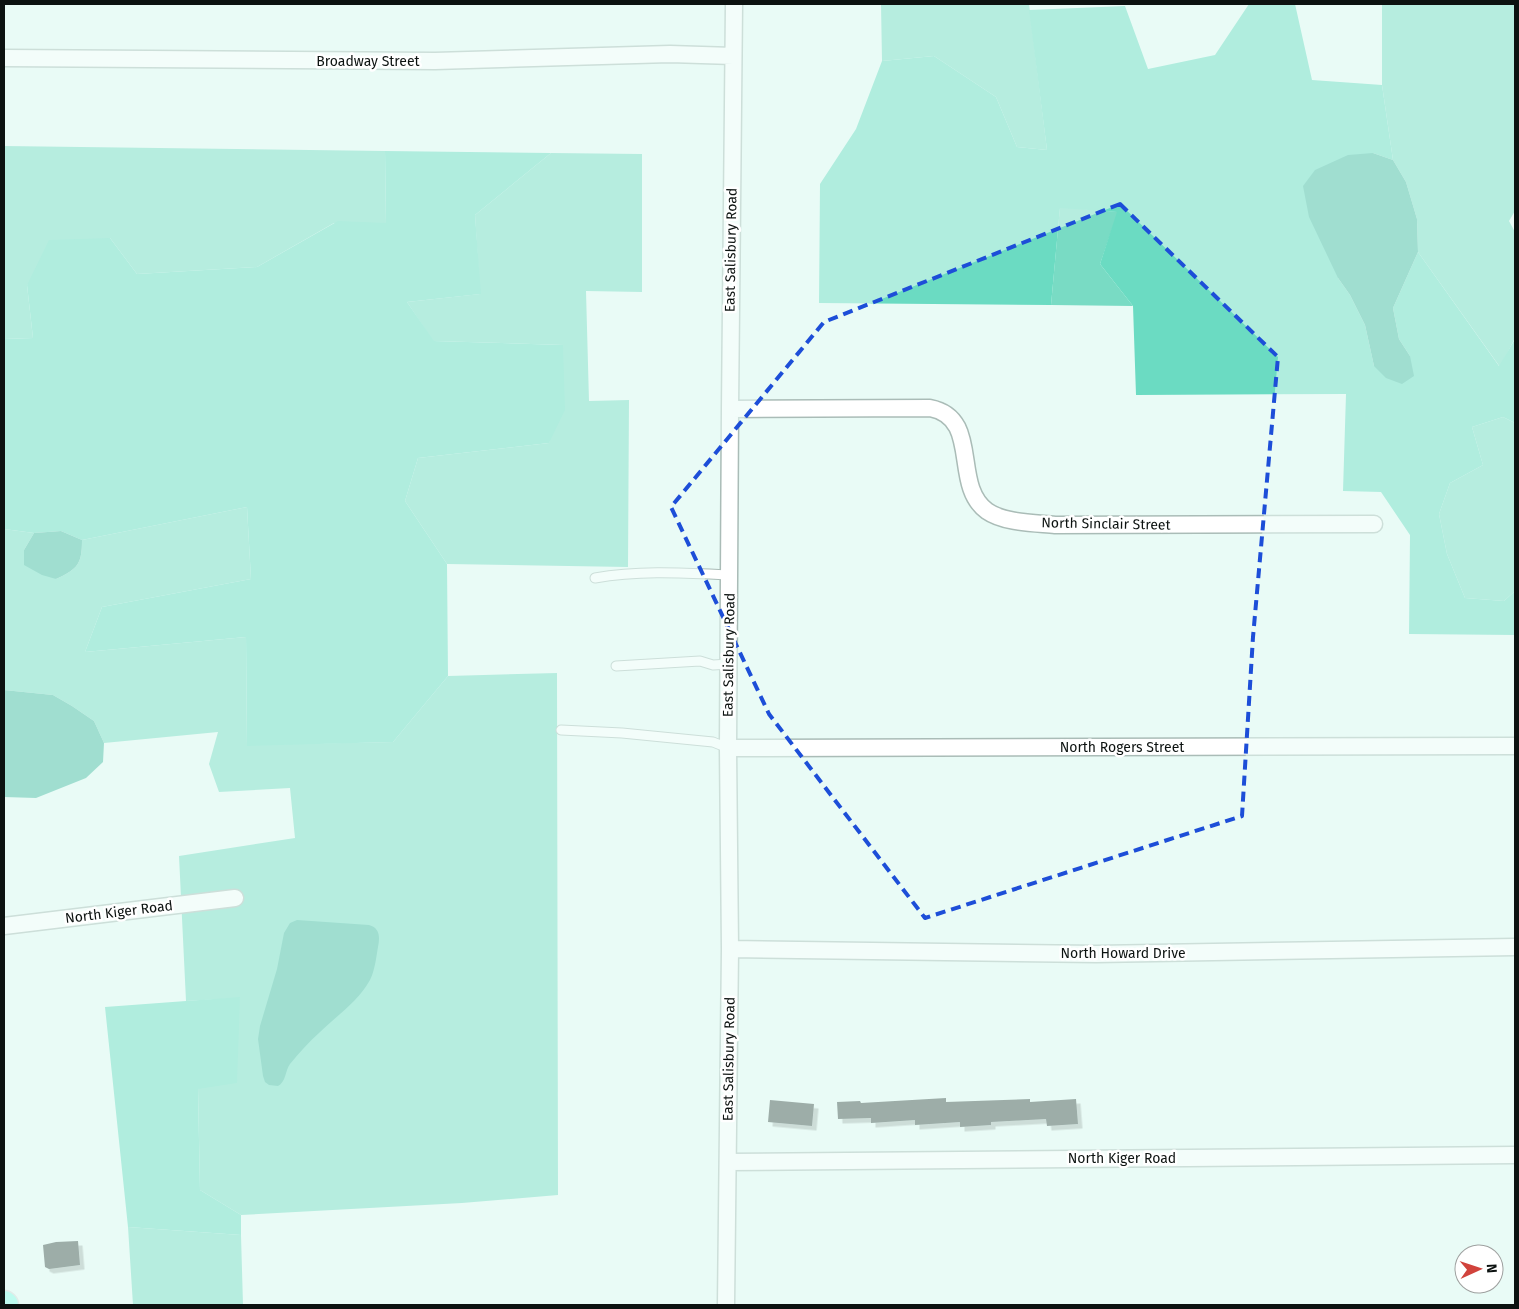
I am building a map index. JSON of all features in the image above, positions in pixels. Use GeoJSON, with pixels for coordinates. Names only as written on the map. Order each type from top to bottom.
{"type":"FeatureCollection","features":[{"type":"Feature","properties":{"kind":"street","name":"East Salisbury Road"},"geometry":{"type":"LineString","coordinates":[[726,1305],[730,949],[728,748],[734,4]]}},
{"type":"Feature","properties":{"kind":"street","name":"Broadway Street"},"geometry":{"type":"LineString","coordinates":[[4,58],[435,61],[670,54],[733,56]]}},
{"type":"Feature","properties":{"kind":"street","name":"North Sinclair Street"},"geometry":{"type":"LineString","coordinates":[[730,410],[930,408],[941,410],[950,415],[960,430],[970,486],[975,498],[988,512],[1010,520],[1055,525],[1374,524]]}},
{"type":"Feature","properties":{"kind":"street","name":"North Rogers Street"},"geometry":{"type":"LineString","coordinates":[[728,748],[1515,746]]}},
{"type":"Feature","properties":{"kind":"street","name":"North Kiger Road"},"geometry":{"type":"LineString","coordinates":[[4,926],[235,898]]}},
{"type":"Feature","properties":{"kind":"street","name":"North Howard Drive"},"geometry":{"type":"LineString","coordinates":[[730,949],[1096,954],[1515,947]]}},
{"type":"Feature","properties":{"kind":"street","name":"North Kiger Road"},"geometry":{"type":"LineString","coordinates":[[728,1162],[1515,1155]]}},
{"type":"Feature","properties":{"kind":"lane"},"geometry":{"type":"LineString","coordinates":[[595,578],[610,575],[664,572],[730,575]]}},
{"type":"Feature","properties":{"kind":"lane"},"geometry":{"type":"LineString","coordinates":[[616,666],[700,661],[713,665],[729,664]]}},
{"type":"Feature","properties":{"kind":"lane"},"geometry":{"type":"LineString","coordinates":[[561,730],[622,732],[713,742],[728,748]]}},
{"type":"Feature","properties":{"kind":"highlighted area"},"geometry":{"type":"Polygon","coordinates":[[[1120,204],[1278,357],[1253,637],[1242,816],[925,918],[769,714],[671,507],[824,322],[1120,204]]]}},
{"type":"Feature","properties":{"kind":"shaded area"},"geometry":{"type":"Polygon","coordinates":[[[881,4],[1029,4],[1047,150],[1017,147],[996,97],[934,56],[882,61],[881,4]]]}},
{"type":"Feature","properties":{"kind":"shaded area"},"geometry":{"type":"Polygon","coordinates":[[[1249,4],[1295,4],[1312,80],[1382,85],[1393,160],[1373,153],[1338,278],[1350,295],[1365,325],[1374,366],[1410,356],[1399,339],[1393,308],[1418,252],[1499,366],[1515,339],[1515,423],[1503,417],[1472,427],[1483,465],[1450,483],[1439,514],[1447,554],[1465,598],[1504,601],[1515,591],[1515,635],[1409,634],[1410,535],[1381,492],[1343,491],[1346,394],[1136,395],[1133,306],[1100,264],[1117,212],[1060,208],[1051,305],[819,303],[820,184],[856,129],[882,61],[934,56],[996,97],[1017,147],[1047,150],[1029,10],[1125,6],[1148,69],[1215,55],[1249,4]]]}},
{"type":"Feature","properties":{"kind":"shaded area"},"geometry":{"type":"Polygon","coordinates":[[[1382,4],[1515,4],[1515,211],[1509,221],[1515,232],[1515,338],[1500,367],[1418,252],[1417,219],[1406,182],[1393,160],[1382,85],[1382,4]]]}},
{"type":"Feature","properties":{"kind":"shaded area"},"geometry":{"type":"Polygon","coordinates":[[[4,146],[385,151],[386,223],[334,223],[257,267],[137,274],[110,238],[27,285],[33,338],[4,339],[4,146]]]}},
{"type":"Feature","properties":{"kind":"shaded area"},"geometry":{"type":"Polygon","coordinates":[[[385,151],[551,153],[475,215],[481,294],[407,302],[434,341],[563,345],[565,410],[549,443],[418,458],[405,501],[447,564],[448,676],[393,742],[247,746],[246,637],[85,652],[102,607],[251,579],[247,507],[82,540],[61,531],[34,533],[4,529],[4,339],[33,338],[27,285],[49,240],[110,238],[137,274],[257,267],[338,221],[386,223],[385,151]]]}},
{"type":"Feature","properties":{"kind":"shaded area"},"geometry":{"type":"Polygon","coordinates":[[[551,153],[642,154],[642,292],[586,291],[589,401],[629,400],[628,567],[447,564],[405,501],[418,458],[549,443],[563,345],[433,341],[407,302],[480,294],[475,215],[551,153]]]}},
{"type":"Feature","properties":{"kind":"shaded area"},"geometry":{"type":"Polygon","coordinates":[[[1373,153],[1393,160],[1406,182],[1417,219],[1418,252],[1393,308],[1399,339],[1410,356],[1414,376],[1402,384],[1386,378],[1374,366],[1365,325],[1350,295],[1338,278],[1309,217],[1303,186],[1315,170],[1348,155],[1373,153]]]}},
{"type":"Feature","properties":{"kind":"shaded area"},"geometry":{"type":"Polygon","coordinates":[[[1060,207],[1118,212],[1100,264],[1133,306],[1051,305],[1060,207]]]}},
{"type":"Feature","properties":{"kind":"shaded area"},"geometry":{"type":"Polygon","coordinates":[[[1503,417],[1515,423],[1515,591],[1504,601],[1465,598],[1447,554],[1439,514],[1450,483],[1483,465],[1472,427],[1503,417]]]}},
{"type":"Feature","properties":{"kind":"shaded area"},"geometry":{"type":"Polygon","coordinates":[[[247,507],[251,579],[102,607],[85,652],[246,637],[247,745],[393,742],[448,676],[557,673],[558,1195],[462,1203],[241,1215],[200,1190],[198,1089],[240,998],[186,1001],[179,856],[295,838],[290,788],[219,792],[209,764],[218,732],[104,743],[94,721],[53,695],[4,690],[4,529],[34,533],[24,550],[56,579],[74,569],[77,565],[81,555],[82,540],[247,507]]]}},
{"type":"Feature","properties":{"kind":"shaded area"},"geometry":{"type":"Polygon","coordinates":[[[61,531],[82,540],[80,560],[74,569],[56,579],[42,575],[24,565],[24,550],[34,533],[61,531]]]}},
{"type":"Feature","properties":{"kind":"shaded area"},"geometry":{"type":"Polygon","coordinates":[[[4,690],[53,695],[94,721],[104,743],[103,762],[86,778],[36,798],[4,797],[4,690]]]}},
{"type":"Feature","properties":{"kind":"shaded area"},"geometry":{"type":"Polygon","coordinates":[[[297,920],[373,926],[379,936],[379,943],[373,972],[365,988],[300,1052],[290,1064],[281,1084],[278,1086],[269,1085],[265,1082],[263,1076],[258,1039],[260,1026],[277,969],[284,933],[290,923],[297,920]]]}},
{"type":"Feature","properties":{"kind":"shaded area"},"geometry":{"type":"Polygon","coordinates":[[[240,997],[237,1083],[198,1089],[200,1190],[241,1215],[241,1235],[128,1227],[105,1007],[240,997]]]}},
{"type":"Feature","properties":{"kind":"shaded area"},"geometry":{"type":"Polygon","coordinates":[[[128,1227],[241,1235],[243,1305],[133,1305],[128,1227]]]}},
{"type":"Feature","properties":{"kind":"building"},"geometry":{"type":"Polygon","coordinates":[[[946,1098],[946,1102],[1030,1099],[1030,1102],[1076,1099],[1078,1124],[1047,1126],[1046,1119],[991,1122],[991,1125],[960,1127],[960,1122],[915,1125],[915,1120],[871,1123],[871,1118],[838,1119],[837,1102],[860,1101],[861,1103],[946,1098]]]}},
{"type":"Feature","properties":{"kind":"building"},"geometry":{"type":"Polygon","coordinates":[[[770,1100],[814,1104],[812,1126],[768,1122],[770,1100]]]}},
{"type":"Feature","properties":{"kind":"building"},"geometry":{"type":"Polygon","coordinates":[[[78,1241],[80,1265],[49,1269],[45,1267],[43,1245],[56,1242],[78,1241]]]}}]}
